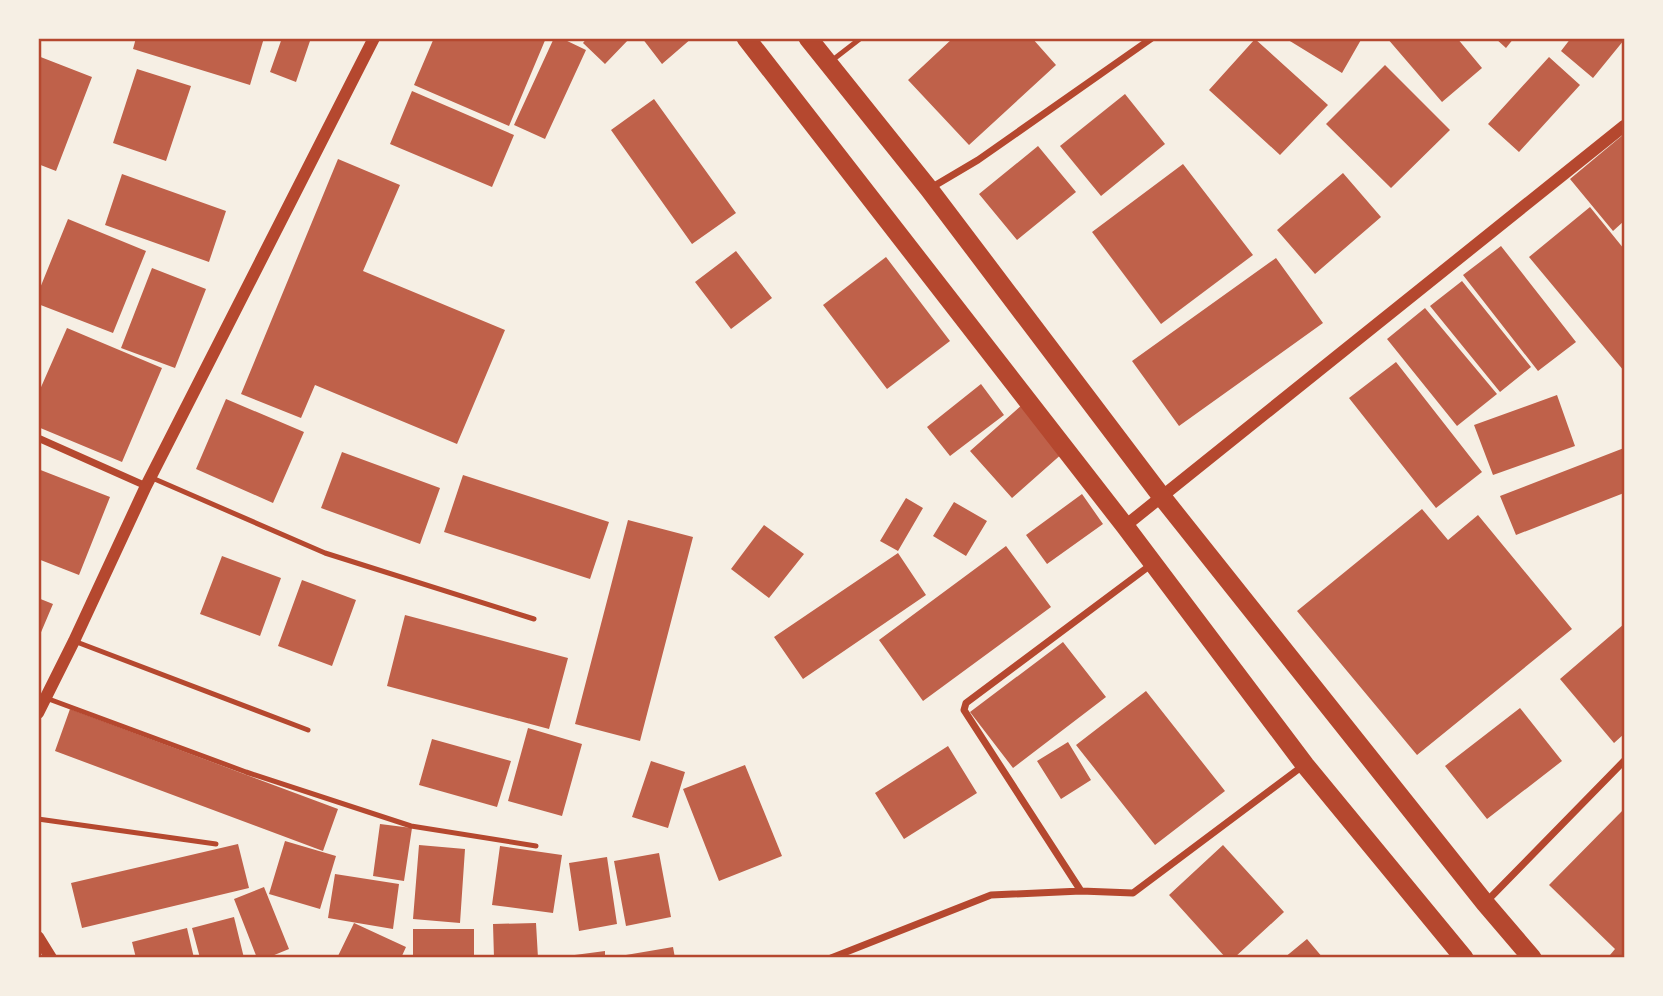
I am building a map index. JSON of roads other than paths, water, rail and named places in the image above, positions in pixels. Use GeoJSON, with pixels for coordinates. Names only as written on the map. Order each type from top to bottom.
{"type":"FeatureCollection","features":[{"type":"Feature","properties":{"kind":"highway"},"geometry":{"type":"LineString","coordinates":[[746,38],[1125,526],[1305,765],[1464,957]]}},
{"type":"Feature","properties":{"kind":"highway"},"geometry":{"type":"LineString","coordinates":[[807,38],[929,189],[1163,497],[1485,903],[1532,957]]}},
{"type":"Feature","properties":{"kind":"street"},"geometry":{"type":"LineString","coordinates":[[38,713],[148,481],[374,38]]}},
{"type":"Feature","properties":{"kind":"street"},"geometry":{"type":"LineString","coordinates":[[929,189],[978,160],[1152,38]]}},
{"type":"Feature","properties":{"kind":"street"},"geometry":{"type":"LineString","coordinates":[[1125,526],[1625,126]]}},
{"type":"Feature","properties":{"kind":"street"},"geometry":{"type":"LineString","coordinates":[[38,438],[148,481]]}},
{"type":"Feature","properties":{"kind":"street"},"geometry":{"type":"LineString","coordinates":[[1081,891],[964,710],[964,706],[1152,563]]}},
{"type":"Feature","properties":{"kind":"street"},"geometry":{"type":"LineString","coordinates":[[1485,903],[1625,761]]}},
{"type":"Feature","properties":{"kind":"street"},"geometry":{"type":"LineString","coordinates":[[831,957],[992,895],[1081,891],[1133,892],[1305,765]]}},
{"type":"Feature","properties":{"kind":"street"},"geometry":{"type":"LineString","coordinates":[[38,937],[51,957]]}},
{"type":"Feature","properties":{"kind":"lane"},"geometry":{"type":"LineString","coordinates":[[828,64],[862,38]]}},
{"type":"Feature","properties":{"kind":"lane"},"geometry":{"type":"LineString","coordinates":[[148,481],[325,553],[534,619]]}},
{"type":"Feature","properties":{"kind":"lane"},"geometry":{"type":"LineString","coordinates":[[74,641],[308,730]]}},
{"type":"Feature","properties":{"kind":"lane"},"geometry":{"type":"LineString","coordinates":[[46,698],[246,772],[411,826],[536,846]]}},
{"type":"Feature","properties":{"kind":"lane"},"geometry":{"type":"LineString","coordinates":[[38,819],[216,844]]}}]}
